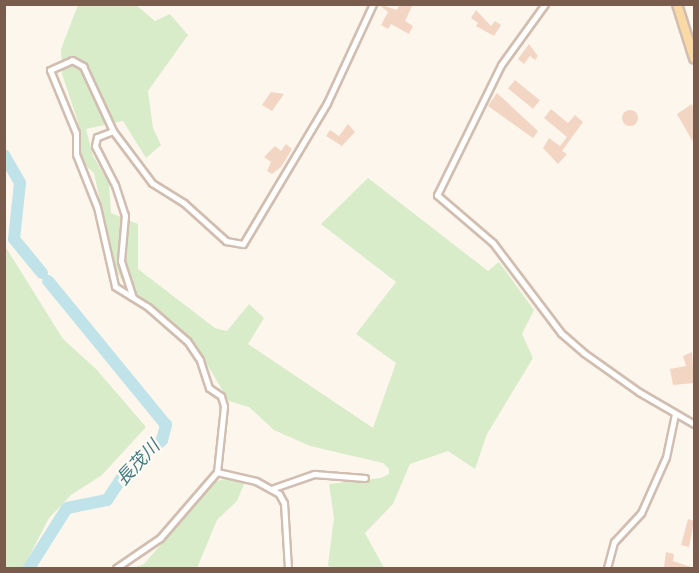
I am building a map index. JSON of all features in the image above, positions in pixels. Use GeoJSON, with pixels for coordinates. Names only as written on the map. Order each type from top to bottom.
{"type":"FeatureCollection","features":[{"type":"Feature","properties":{"kind":"main road"},"geometry":{"type":"LineString","coordinates":[[677,4],[694,58]]}},
{"type":"Feature","properties":{"kind":"street"},"geometry":{"type":"LineString","coordinates":[[116,568],[160,538],[189,500],[217,472],[224,406],[221,396],[209,388],[200,360],[188,341],[133,297],[115,286],[97,207],[76,154],[76,133],[50,70],[72,60],[84,66],[113,131],[152,183],[184,203],[226,241],[243,244],[327,103],[373,4]]}},
{"type":"Feature","properties":{"kind":"street"},"geometry":{"type":"LineString","coordinates":[[545,4],[501,65],[437,195],[493,243],[561,333],[614,376],[694,424]]}},
{"type":"Feature","properties":{"kind":"street"},"geometry":{"type":"LineString","coordinates":[[113,131],[97,137],[94,146],[115,185],[125,215],[121,261],[133,297]]}},
{"type":"Feature","properties":{"kind":"street"},"geometry":{"type":"LineString","coordinates":[[607,568],[614,542],[641,513],[666,458],[675,414]]}},
{"type":"Feature","properties":{"kind":"street"},"geometry":{"type":"LineString","coordinates":[[217,472],[256,481],[271,489],[284,504],[288,568]]}},
{"type":"Feature","properties":{"kind":"street"},"geometry":{"type":"LineString","coordinates":[[271,489],[314,474],[365,478]]}},
{"type":"Feature","properties":{"kind":"green space"},"geometry":{"type":"Polygon","coordinates":[[[78,5],[136,5],[155,21],[170,14],[188,35],[148,91],[153,128],[161,145],[146,158],[123,121],[86,129],[93,156],[109,183],[111,213],[138,224],[138,269],[215,328],[227,331],[249,304],[264,318],[248,344],[373,428],[396,363],[356,334],[396,282],[321,224],[368,178],[488,271],[499,262],[534,310],[522,334],[533,358],[487,434],[475,469],[448,451],[410,464],[393,504],[365,533],[384,568],[330,568],[328,565],[334,518],[329,484],[381,478],[389,474],[389,469],[383,463],[310,446],[274,430],[249,407],[229,401],[191,338],[128,290],[114,267],[94,173],[81,161],[78,122],[62,74],[61,49],[78,5]]]}},
{"type":"Feature","properties":{"kind":"green space"},"geometry":{"type":"Polygon","coordinates":[[[5,246],[63,339],[96,369],[146,427],[102,475],[71,495],[49,518],[23,568],[5,568],[5,246]]]}},
{"type":"Feature","properties":{"kind":"green space"},"geometry":{"type":"Polygon","coordinates":[[[236,475],[244,484],[237,501],[217,520],[197,568],[133,568],[144,564],[215,482],[236,475]]]}},
{"type":"Feature","properties":{"kind":"building"},"geometry":{"type":"Polygon","coordinates":[[[378,4],[397,10],[400,4],[413,4],[405,21],[413,26],[409,34],[391,24],[388,29],[381,25],[388,12],[378,4]]]}},
{"type":"Feature","properties":{"kind":"building"},"geometry":{"type":"Polygon","coordinates":[[[476,10],[491,26],[495,21],[501,25],[494,36],[476,26],[478,23],[471,18],[476,10]]]}},
{"type":"Feature","properties":{"kind":"building"},"geometry":{"type":"Polygon","coordinates":[[[529,44],[538,56],[535,60],[530,56],[524,64],[518,59],[529,44]]]}},
{"type":"Feature","properties":{"kind":"building"},"geometry":{"type":"Polygon","coordinates":[[[515,80],[540,100],[533,109],[508,89],[515,80]]]}},
{"type":"Feature","properties":{"kind":"building"},"geometry":{"type":"Polygon","coordinates":[[[271,92],[284,94],[272,111],[262,105],[271,92]]]}},
{"type":"Feature","properties":{"kind":"building"},"geometry":{"type":"Polygon","coordinates":[[[497,93],[538,131],[533,138],[488,106],[497,93]]]}},
{"type":"Feature","properties":{"kind":"building"},"geometry":{"type":"Polygon","coordinates":[[[692,104],[694,111],[693,142],[677,114],[692,104]]]}},
{"type":"Feature","properties":{"kind":"building"},"geometry":{"type":"Polygon","coordinates":[[[551,109],[568,123],[575,115],[583,122],[562,151],[567,154],[558,164],[543,148],[549,138],[560,146],[567,137],[544,118],[551,109]]]}},
{"type":"Feature","properties":{"kind":"building"},"geometry":{"type":"Polygon","coordinates":[[[630,110],[636,112],[638,118],[636,124],[630,126],[624,124],[622,118],[624,112],[630,110]]]}},
{"type":"Feature","properties":{"kind":"building"},"geometry":{"type":"Polygon","coordinates":[[[348,124],[355,132],[342,146],[326,136],[330,130],[339,136],[348,124]]]}},
{"type":"Feature","properties":{"kind":"building"},"geometry":{"type":"Polygon","coordinates":[[[286,144],[292,149],[281,167],[272,174],[267,171],[271,162],[264,157],[275,146],[281,151],[286,144]]]}},
{"type":"Feature","properties":{"kind":"building"},"geometry":{"type":"Polygon","coordinates":[[[692,352],[694,383],[673,385],[670,369],[686,366],[683,356],[692,352]]]}},
{"type":"Feature","properties":{"kind":"building"},"geometry":{"type":"Polygon","coordinates":[[[688,519],[694,521],[689,547],[681,545],[688,519]]]}},
{"type":"Feature","properties":{"kind":"building"},"geometry":{"type":"Polygon","coordinates":[[[666,552],[674,554],[673,561],[694,568],[664,567],[666,552]]]}},
{"type":"Feature","properties":{"kind":"waterway","name":"長茂川"},"geometry":{"type":"LineString","coordinates":[[4,155],[20,183],[14,239],[42,273]]}},
{"type":"Feature","properties":{"kind":"waterway","name":"長茂川"},"geometry":{"type":"LineString","coordinates":[[29,568],[67,508],[107,500],[125,473],[162,440],[166,425],[48,281]]}}]}
